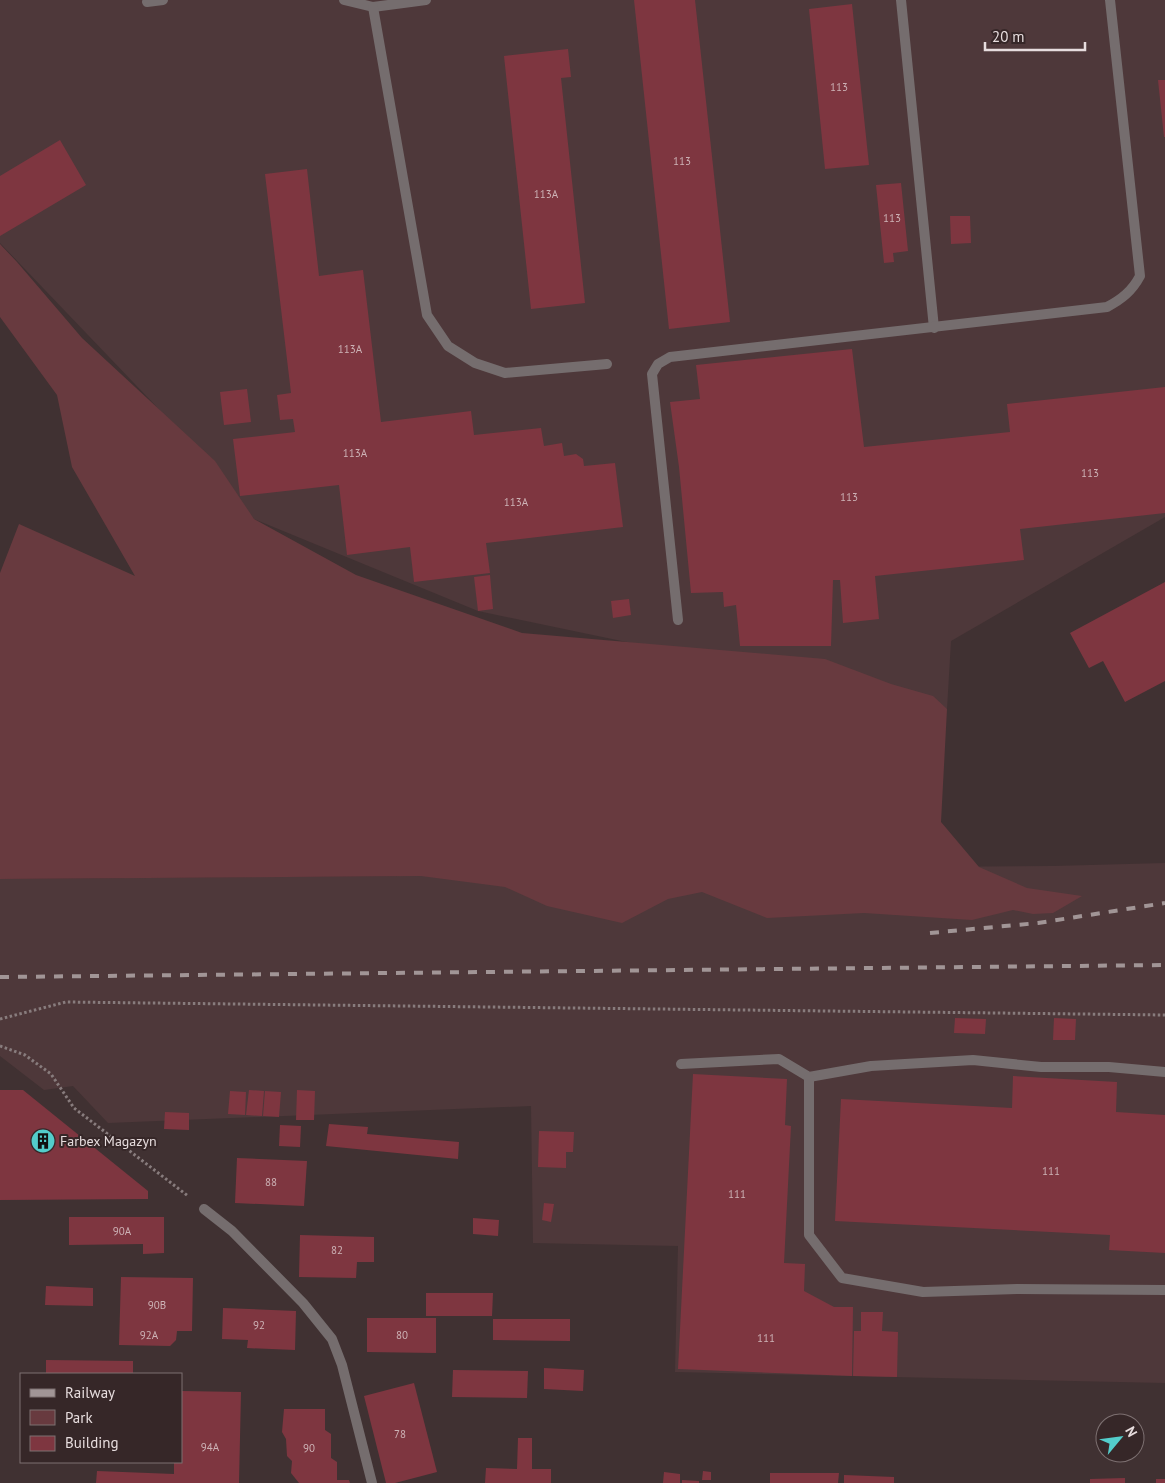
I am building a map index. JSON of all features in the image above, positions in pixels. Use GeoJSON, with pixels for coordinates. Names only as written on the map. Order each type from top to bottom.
{"type":"FeatureCollection","features":[{"type":"Feature","properties":{"kind":"lane"},"geometry":{"type":"LineString","coordinates":[[147,2],[164,0]]}},
{"type":"Feature","properties":{"kind":"lane"},"geometry":{"type":"LineString","coordinates":[[344,0],[373,6],[426,0]]}},
{"type":"Feature","properties":{"kind":"lane"},"geometry":{"type":"LineString","coordinates":[[900,0],[934,328]]}},
{"type":"Feature","properties":{"kind":"lane"},"geometry":{"type":"LineString","coordinates":[[678,620],[652,374],[658,364],[670,357],[1107,307],[1121,300],[1136,283],[1140,276],[1110,0]]}},
{"type":"Feature","properties":{"kind":"lane"},"geometry":{"type":"LineString","coordinates":[[373,6],[427,315],[448,346],[475,363],[505,373],[607,364]]}},
{"type":"Feature","properties":{"kind":"lane"},"geometry":{"type":"LineString","coordinates":[[681,1064],[778,1059],[809,1077],[871,1066],[973,1060],[1041,1067],[1109,1067],[1165,1072]]}},
{"type":"Feature","properties":{"kind":"lane"},"geometry":{"type":"LineString","coordinates":[[809,1077],[809,1235],[842,1278],[923,1292],[1017,1289],[1165,1290]]}},
{"type":"Feature","properties":{"kind":"lane"},"geometry":{"type":"LineString","coordinates":[[204,1208],[232,1231],[303,1303],[332,1339],[342,1365],[372,1483]]}},
{"type":"Feature","properties":{"kind":"path"},"geometry":{"type":"LineString","coordinates":[[0,1019],[66,1002],[1165,1015]]}},
{"type":"Feature","properties":{"kind":"path"},"geometry":{"type":"LineString","coordinates":[[0,1046],[25,1055],[51,1074],[74,1108],[204,1208]]}},
{"type":"Feature","properties":{"kind":"shaded area"},"geometry":{"type":"Polygon","coordinates":[[[0,0],[1165,0],[1165,517],[951,641],[947,709],[478,611],[254,519],[154,404],[0,243],[0,0]]]}},
{"type":"Feature","properties":{"kind":"shaded area"},"geometry":{"type":"Polygon","coordinates":[[[1165,863],[1165,1383],[675,1372],[678,1246],[533,1243],[531,1106],[108,1123],[73,1086],[44,1090],[0,1056],[0,879],[402,876],[678,869],[1053,866],[1165,863]]]}},
{"type":"Feature","properties":{"kind":"green space"},"geometry":{"type":"Polygon","coordinates":[[[0,244],[82,338],[215,461],[254,519],[356,575],[522,633],[825,659],[891,684],[933,696],[947,709],[941,822],[979,867],[1027,888],[1082,896],[1053,913],[1033,914],[1013,910],[972,920],[864,913],[767,918],[702,892],[668,899],[622,923],[547,906],[505,887],[421,876],[0,879],[0,573],[19,524],[135,576],[72,467],[57,395],[0,317],[0,244]]]}},
{"type":"Feature","properties":{"kind":"building"},"geometry":{"type":"Polygon","coordinates":[[[634,0],[695,0],[730,322],[669,329],[634,0]]]}},
{"type":"Feature","properties":{"kind":"building"},"geometry":{"type":"Polygon","coordinates":[[[852,4],[869,165],[825,169],[809,9],[852,4]]]}},
{"type":"Feature","properties":{"kind":"building"},"geometry":{"type":"Polygon","coordinates":[[[568,49],[571,77],[561,78],[585,303],[531,309],[504,56],[568,49]]]}},
{"type":"Feature","properties":{"kind":"building"},"geometry":{"type":"Polygon","coordinates":[[[1158,80],[1165,80],[1165,137],[1164,137],[1158,80]]]}},
{"type":"Feature","properties":{"kind":"building"},"geometry":{"type":"Polygon","coordinates":[[[60,140],[86,185],[0,236],[0,176],[60,140]]]}},
{"type":"Feature","properties":{"kind":"building"},"geometry":{"type":"Polygon","coordinates":[[[307,169],[319,276],[363,270],[381,422],[471,411],[474,435],[541,428],[544,446],[562,443],[564,456],[576,454],[583,459],[584,466],[615,463],[623,527],[486,543],[490,573],[414,582],[410,547],[347,555],[339,485],[240,496],[233,439],[295,432],[293,419],[280,420],[277,395],[291,393],[265,174],[307,169]]]}},
{"type":"Feature","properties":{"kind":"building"},"geometry":{"type":"Polygon","coordinates":[[[901,183],[908,251],[893,253],[894,262],[884,263],[876,185],[901,183]]]}},
{"type":"Feature","properties":{"kind":"building"},"geometry":{"type":"Polygon","coordinates":[[[950,216],[970,216],[971,243],[951,244],[950,216]]]}},
{"type":"Feature","properties":{"kind":"building"},"geometry":{"type":"Polygon","coordinates":[[[852,349],[864,447],[1010,432],[1007,404],[1165,387],[1165,513],[1020,529],[1024,560],[875,576],[879,619],[843,623],[840,580],[833,580],[831,646],[740,646],[736,605],[724,607],[723,592],[691,593],[679,467],[670,402],[700,399],[696,365],[852,349]]]}},
{"type":"Feature","properties":{"kind":"building"},"geometry":{"type":"Polygon","coordinates":[[[247,389],[251,422],[224,425],[220,392],[247,389]]]}},
{"type":"Feature","properties":{"kind":"building"},"geometry":{"type":"Polygon","coordinates":[[[490,575],[493,609],[478,611],[474,577],[490,575]]]}},
{"type":"Feature","properties":{"kind":"building"},"geometry":{"type":"Polygon","coordinates":[[[1165,582],[1165,681],[1125,702],[1103,661],[1089,668],[1070,633],[1165,582]]]}},
{"type":"Feature","properties":{"kind":"building"},"geometry":{"type":"Polygon","coordinates":[[[629,599],[631,615],[613,618],[611,601],[629,599]]]}},
{"type":"Feature","properties":{"kind":"building"},"geometry":{"type":"Polygon","coordinates":[[[955,1018],[986,1019],[985,1034],[954,1033],[955,1018]]]}},
{"type":"Feature","properties":{"kind":"building"},"geometry":{"type":"Polygon","coordinates":[[[1054,1018],[1076,1019],[1075,1040],[1053,1040],[1054,1018]]]}},
{"type":"Feature","properties":{"kind":"building"},"geometry":{"type":"Polygon","coordinates":[[[693,1074],[787,1079],[785,1125],[791,1126],[784,1263],[805,1264],[804,1291],[834,1307],[853,1307],[852,1376],[678,1369],[693,1074]]]}},
{"type":"Feature","properties":{"kind":"building"},"geometry":{"type":"Polygon","coordinates":[[[1013,1076],[1117,1082],[1116,1112],[1165,1115],[1165,1253],[1109,1250],[1110,1235],[835,1221],[841,1099],[1012,1108],[1013,1076]]]}},
{"type":"Feature","properties":{"kind":"building","name":"Farbex Magazyn"},"geometry":{"type":"Polygon","coordinates":[[[0,1090],[23,1090],[148,1191],[148,1199],[0,1200],[0,1090]]]}},
{"type":"Feature","properties":{"kind":"building"},"geometry":{"type":"Polygon","coordinates":[[[249,1090],[264,1091],[262,1116],[246,1115],[249,1090]]]}},
{"type":"Feature","properties":{"kind":"building"},"geometry":{"type":"Polygon","coordinates":[[[297,1090],[315,1091],[314,1120],[296,1120],[297,1090]]]}},
{"type":"Feature","properties":{"kind":"building"},"geometry":{"type":"Polygon","coordinates":[[[230,1091],[246,1092],[245,1115],[228,1114],[230,1091]]]}},
{"type":"Feature","properties":{"kind":"building"},"geometry":{"type":"Polygon","coordinates":[[[265,1091],[281,1092],[279,1117],[263,1116],[265,1091]]]}},
{"type":"Feature","properties":{"kind":"building"},"geometry":{"type":"Polygon","coordinates":[[[165,1112],[189,1113],[189,1130],[164,1129],[165,1112]]]}},
{"type":"Feature","properties":{"kind":"building"},"geometry":{"type":"Polygon","coordinates":[[[329,1124],[368,1127],[367,1134],[459,1142],[458,1159],[326,1146],[329,1124]]]}},
{"type":"Feature","properties":{"kind":"building"},"geometry":{"type":"Polygon","coordinates":[[[280,1125],[301,1126],[300,1147],[279,1146],[280,1125]]]}},
{"type":"Feature","properties":{"kind":"building"},"geometry":{"type":"Polygon","coordinates":[[[539,1131],[574,1132],[573,1152],[566,1152],[566,1168],[538,1167],[539,1131]]]}},
{"type":"Feature","properties":{"kind":"building"},"geometry":{"type":"Polygon","coordinates":[[[237,1158],[307,1161],[304,1206],[235,1203],[237,1158]]]}},
{"type":"Feature","properties":{"kind":"building"},"geometry":{"type":"Polygon","coordinates":[[[544,1203],[554,1204],[551,1222],[542,1220],[544,1203]]]}},
{"type":"Feature","properties":{"kind":"building"},"geometry":{"type":"Polygon","coordinates":[[[69,1217],[164,1217],[164,1253],[143,1254],[143,1244],[69,1245],[69,1217]]]}},
{"type":"Feature","properties":{"kind":"building"},"geometry":{"type":"Polygon","coordinates":[[[473,1218],[499,1220],[498,1236],[473,1234],[473,1218]]]}},
{"type":"Feature","properties":{"kind":"building"},"geometry":{"type":"Polygon","coordinates":[[[300,1235],[374,1237],[374,1262],[357,1262],[356,1278],[299,1277],[300,1235]]]}},
{"type":"Feature","properties":{"kind":"building"},"geometry":{"type":"Polygon","coordinates":[[[121,1277],[193,1278],[192,1331],[177,1331],[176,1340],[170,1346],[119,1345],[121,1277]]]}},
{"type":"Feature","properties":{"kind":"building"},"geometry":{"type":"Polygon","coordinates":[[[46,1286],[93,1288],[93,1306],[45,1305],[46,1286]]]}},
{"type":"Feature","properties":{"kind":"building"},"geometry":{"type":"Polygon","coordinates":[[[426,1293],[493,1293],[492,1316],[426,1316],[426,1293]]]}},
{"type":"Feature","properties":{"kind":"building"},"geometry":{"type":"Polygon","coordinates":[[[223,1308],[296,1311],[295,1350],[247,1348],[248,1340],[222,1339],[223,1308]]]}},
{"type":"Feature","properties":{"kind":"building"},"geometry":{"type":"Polygon","coordinates":[[[861,1312],[883,1312],[882,1331],[898,1332],[897,1377],[853,1376],[854,1331],[861,1331],[861,1312]]]}},
{"type":"Feature","properties":{"kind":"building"},"geometry":{"type":"Polygon","coordinates":[[[367,1318],[436,1318],[436,1353],[367,1352],[367,1318]]]}},
{"type":"Feature","properties":{"kind":"building"},"geometry":{"type":"Polygon","coordinates":[[[493,1319],[570,1319],[570,1341],[493,1340],[493,1319]]]}},
{"type":"Feature","properties":{"kind":"building"},"geometry":{"type":"Polygon","coordinates":[[[46,1360],[133,1361],[133,1373],[46,1373],[46,1360]]]}},
{"type":"Feature","properties":{"kind":"building"},"geometry":{"type":"Polygon","coordinates":[[[544,1368],[584,1370],[583,1391],[544,1389],[544,1368]]]}},
{"type":"Feature","properties":{"kind":"building"},"geometry":{"type":"Polygon","coordinates":[[[453,1370],[528,1371],[527,1398],[452,1397],[453,1370]]]}},
{"type":"Feature","properties":{"kind":"building"},"geometry":{"type":"Polygon","coordinates":[[[414,1383],[437,1472],[395,1483],[386,1483],[364,1396],[414,1383]]]}},
{"type":"Feature","properties":{"kind":"building"},"geometry":{"type":"Polygon","coordinates":[[[182,1391],[241,1392],[239,1483],[96,1483],[97,1471],[174,1474],[174,1463],[182,1463],[182,1391]]]}},
{"type":"Feature","properties":{"kind":"building"},"geometry":{"type":"Polygon","coordinates":[[[284,1409],[325,1409],[325,1430],[331,1434],[331,1458],[337,1462],[337,1480],[349,1480],[350,1483],[299,1483],[291,1473],[292,1461],[287,1456],[286,1439],[282,1432],[284,1409]]]}},
{"type":"Feature","properties":{"kind":"building"},"geometry":{"type":"Polygon","coordinates":[[[518,1438],[532,1438],[532,1469],[551,1469],[551,1483],[485,1483],[486,1468],[517,1469],[518,1438]]]}},
{"type":"Feature","properties":{"kind":"building"},"geometry":{"type":"Polygon","coordinates":[[[703,1471],[711,1472],[711,1480],[702,1480],[703,1471]]]}},
{"type":"Feature","properties":{"kind":"building"},"geometry":{"type":"Polygon","coordinates":[[[664,1472],[680,1474],[680,1483],[663,1483],[664,1472]]]}},
{"type":"Feature","properties":{"kind":"building"},"geometry":{"type":"Polygon","coordinates":[[[770,1473],[839,1473],[838,1483],[770,1483],[770,1473]]]}},
{"type":"Feature","properties":{"kind":"building"},"geometry":{"type":"Polygon","coordinates":[[[844,1475],[894,1477],[894,1483],[844,1483],[844,1475]]]}},
{"type":"Feature","properties":{"kind":"building"},"geometry":{"type":"Polygon","coordinates":[[[1125,1478],[1125,1483],[1090,1483],[1090,1479],[1125,1478]]]}},
{"type":"Feature","properties":{"kind":"building"},"geometry":{"type":"Polygon","coordinates":[[[1156,1479],[1165,1479],[1165,1483],[1156,1483],[1156,1479]]]}},
{"type":"Feature","properties":{"kind":"building"},"geometry":{"type":"Polygon","coordinates":[[[682,1480],[699,1481],[699,1483],[682,1483],[682,1480]]]}},
{"type":"Feature","properties":{"kind":"railway"},"geometry":{"type":"LineString","coordinates":[[930,933],[1038,923],[1165,903]]}},
{"type":"Feature","properties":{"kind":"railway"},"geometry":{"type":"LineString","coordinates":[[0,977],[1165,965]]}},
{"type":"Feature","properties":{"kind":"place","name":"Farbex Magazyn"},"geometry":{"type":"Point","coordinates":[43,1141]}}]}
